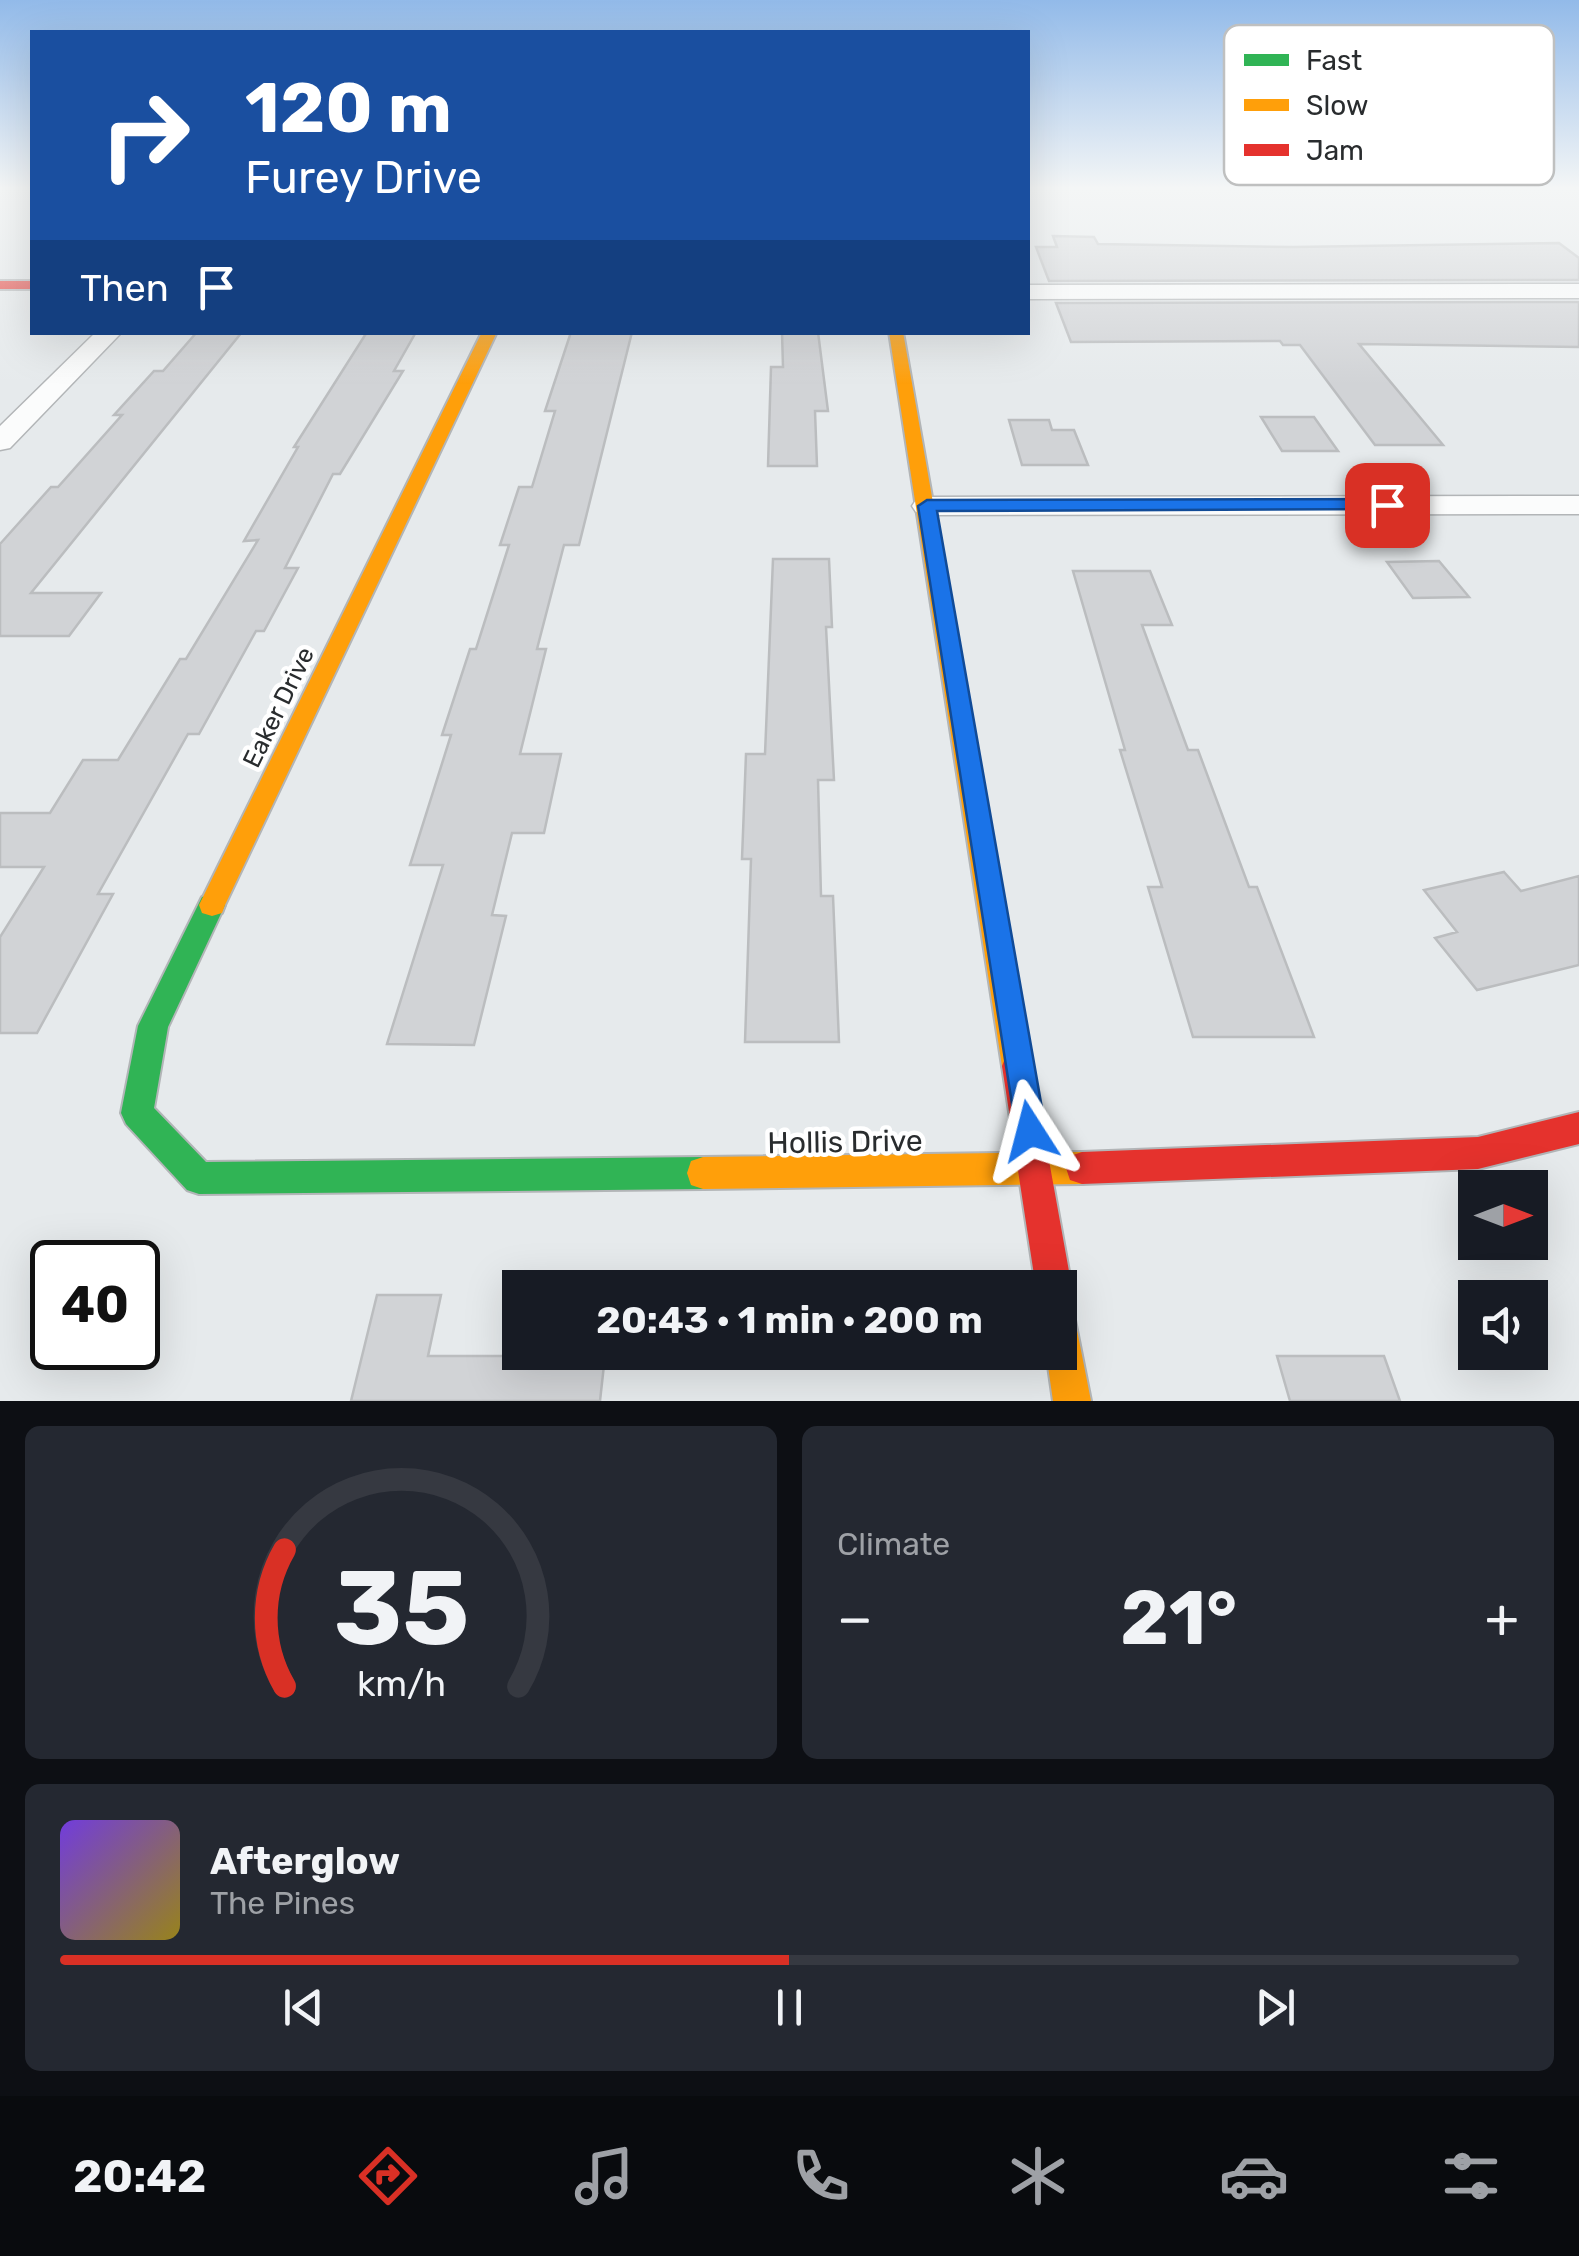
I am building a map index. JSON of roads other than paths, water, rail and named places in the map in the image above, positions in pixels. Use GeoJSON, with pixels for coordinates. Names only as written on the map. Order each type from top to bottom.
{"type":"FeatureCollection","features":[{"type":"Feature","properties":{"kind":"street"},"geometry":{"type":"LineString","coordinates":[[0,285],[30,285]]}},
{"type":"Feature","properties":{"kind":"street"},"geometry":{"type":"LineString","coordinates":[[1030,292],[1579,290]]}},
{"type":"Feature","properties":{"kind":"street"},"geometry":{"type":"LineString","coordinates":[[0,442],[107,335]]}},
{"type":"Feature","properties":{"kind":"street","name":"Eaker Drive"},"geometry":{"type":"LineString","coordinates":[[137,1113],[153,1026],[489,335]]}},
{"type":"Feature","properties":{"kind":"street"},"geometry":{"type":"LineString","coordinates":[[897,335],[1051,1270]]}},
{"type":"Feature","properties":{"kind":"street"},"geometry":{"type":"LineString","coordinates":[[927,506],[1579,505]]}},
{"type":"Feature","properties":{"kind":"street","name":"Hollis Drive"},"geometry":{"type":"LineString","coordinates":[[137,1113],[199,1178],[1036,1170],[1478,1153],[1579,1128]]}},
{"type":"Feature","properties":{"kind":"street"},"geometry":{"type":"LineString","coordinates":[[1067,1370],[1072,1401]]}}]}
